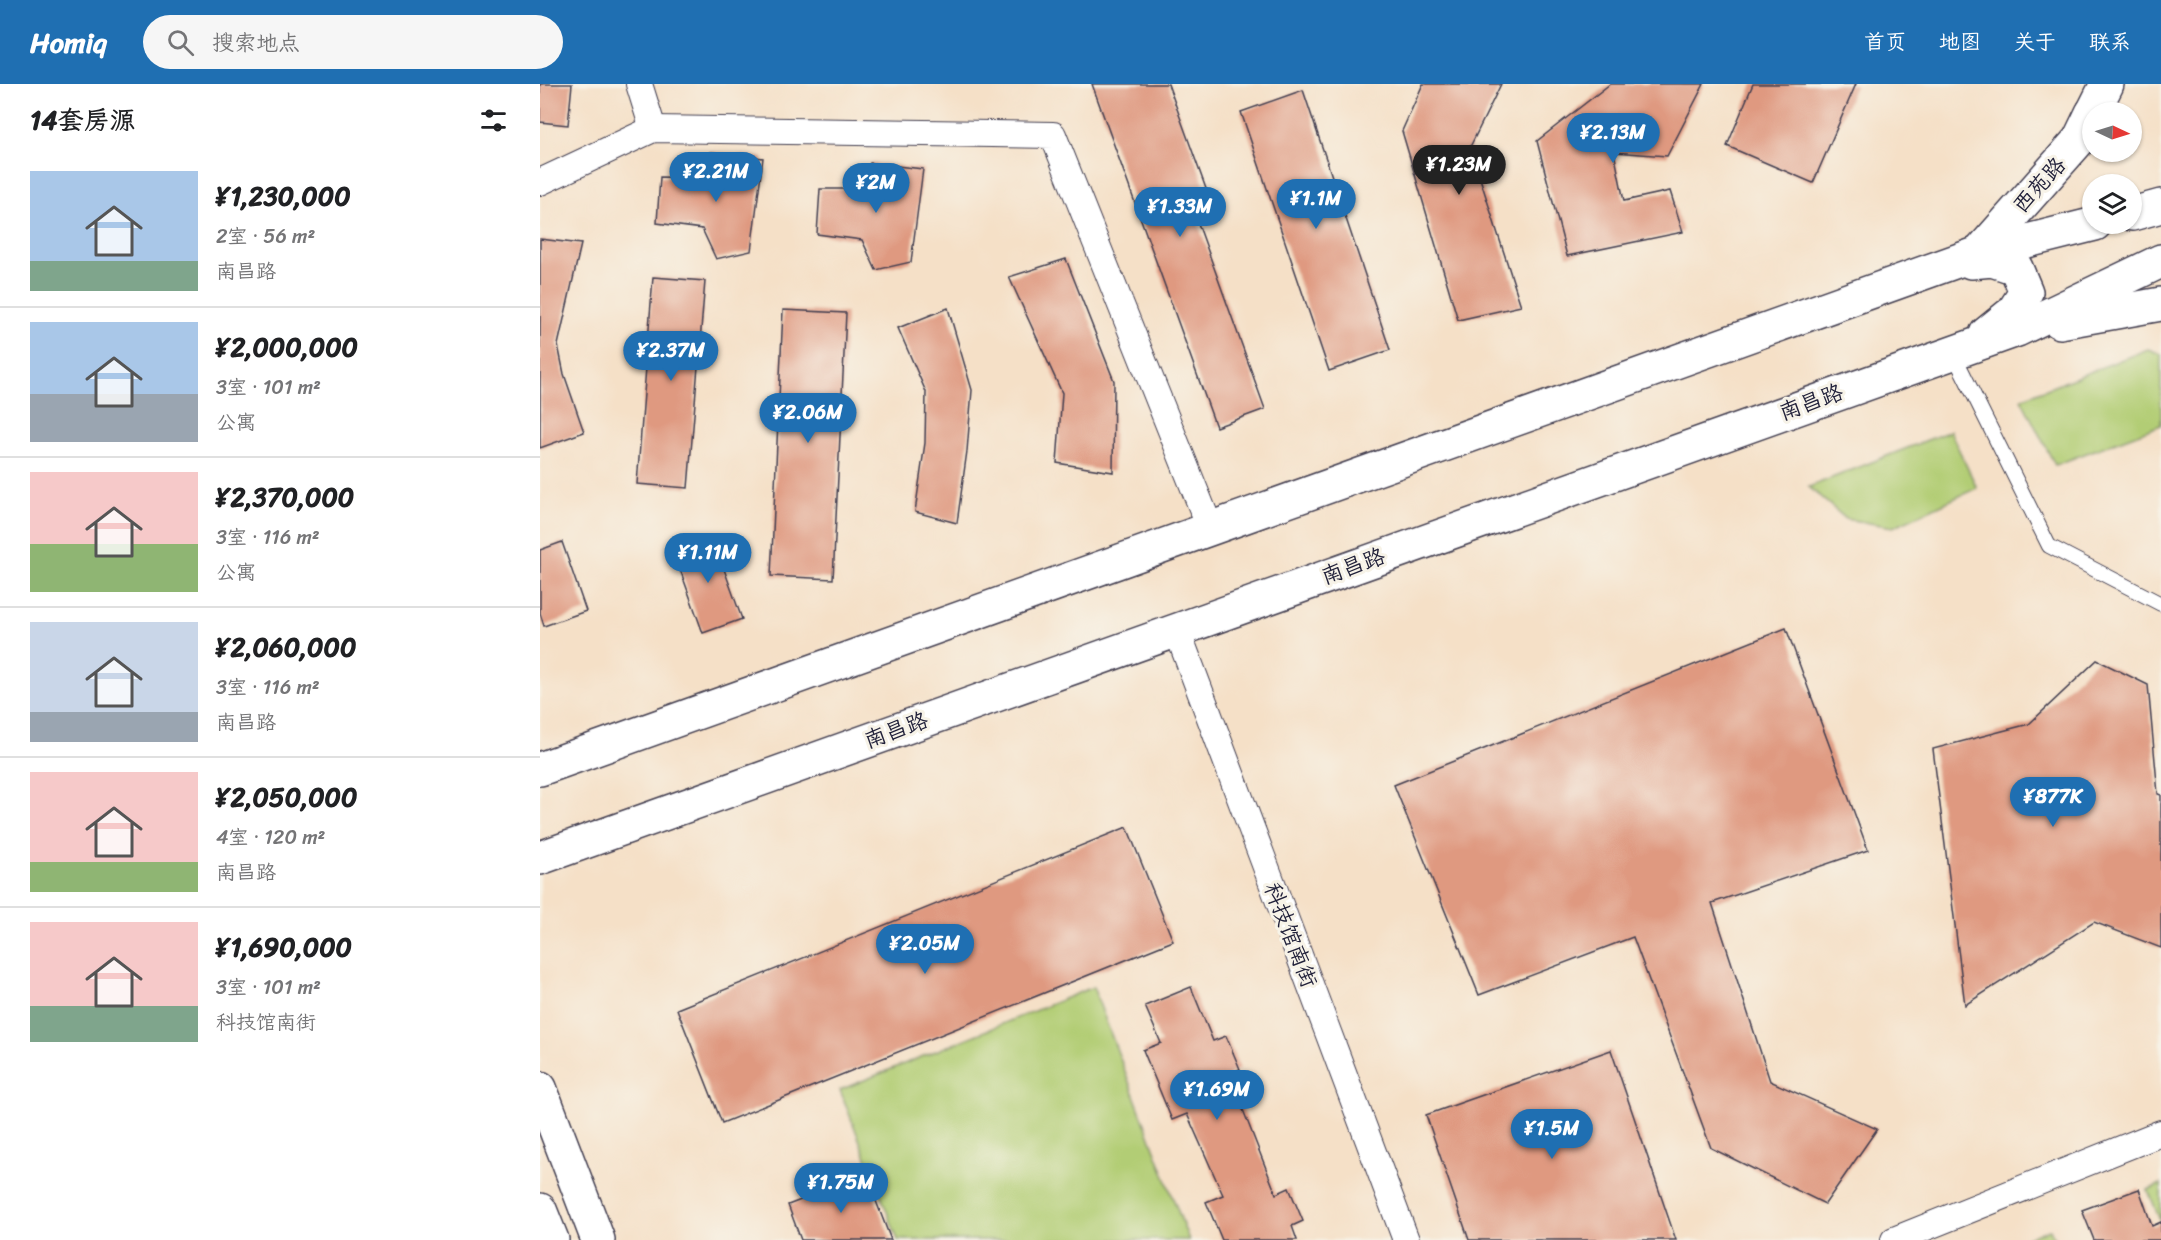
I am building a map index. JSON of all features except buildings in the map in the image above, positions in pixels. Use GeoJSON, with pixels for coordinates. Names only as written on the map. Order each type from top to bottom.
{"type":"FeatureCollection","features":[{"type":"Feature","properties":{"kind":"main road","name":"西苑路"},"geometry":{"type":"LineString","coordinates":[[2098,102],[2107,84]]}},
{"type":"Feature","properties":{"kind":"main road","name":"西苑路"},"geometry":{"type":"LineString","coordinates":[[1979,253],[2082,134]]}},
{"type":"Feature","properties":{"kind":"main road"},"geometry":{"type":"LineString","coordinates":[[2142,211],[2161,206]]}},
{"type":"Feature","properties":{"kind":"main road"},"geometry":{"type":"LineString","coordinates":[[540,769],[1944,265],[1979,253],[2082,227]]}},
{"type":"Feature","properties":{"kind":"main road"},"geometry":{"type":"LineString","coordinates":[[1944,265],[1992,260],[2016,268],[2026,292],[2013,312],[1963,348]]}},
{"type":"Feature","properties":{"kind":"main road","name":"南昌路"},"geometry":{"type":"LineString","coordinates":[[540,858],[2017,330],[2161,261]]}},
{"type":"Feature","properties":{"kind":"main road"},"geometry":{"type":"LineString","coordinates":[[2017,330],[2161,304]]}},
{"type":"Feature","properties":{"kind":"main road"},"geometry":{"type":"LineString","coordinates":[[540,1088],[598,1240]]}},
{"type":"Feature","properties":{"kind":"main road"},"geometry":{"type":"LineString","coordinates":[[540,1210],[552,1240]]}},
{"type":"Feature","properties":{"kind":"street"},"geometry":{"type":"LineString","coordinates":[[639,84],[653,129]]}},
{"type":"Feature","properties":{"kind":"street"},"geometry":{"type":"LineString","coordinates":[[540,182],[653,129],[1053,135],[1210,528]]}},
{"type":"Feature","properties":{"kind":"street","name":"科技馆南街"},"geometry":{"type":"LineString","coordinates":[[1177,630],[1406,1240]]}},
{"type":"Feature","properties":{"kind":"street"},"geometry":{"type":"LineString","coordinates":[[1894,1240],[2161,1133]]}},
{"type":"Feature","properties":{"kind":"lane"},"geometry":{"type":"LineString","coordinates":[[1963,348],[2049,546],[2161,604]]}},
{"type":"Feature","properties":{"kind":"green space"},"geometry":{"type":"Polygon","coordinates":[[[2148,349],[2161,354],[2161,425],[2055,465],[2021,399],[2148,349]]]}},
{"type":"Feature","properties":{"kind":"green space"},"geometry":{"type":"Polygon","coordinates":[[[1950,431],[1977,488],[1893,527],[1846,519],[1809,487],[1950,431]]]}},
{"type":"Feature","properties":{"kind":"green space"},"geometry":{"type":"Polygon","coordinates":[[[1093,987],[1189,1240],[898,1240],[840,1090],[1093,987]]]}},
{"type":"Feature","properties":{"kind":"green space"},"geometry":{"type":"Polygon","coordinates":[[[2161,1184],[2161,1223],[2148,1190],[2161,1184]]]}},
{"type":"Feature","properties":{"kind":"green space"},"geometry":{"type":"Polygon","coordinates":[[[2050,1229],[2055,1240],[2021,1240],[2050,1229]]]}}]}
